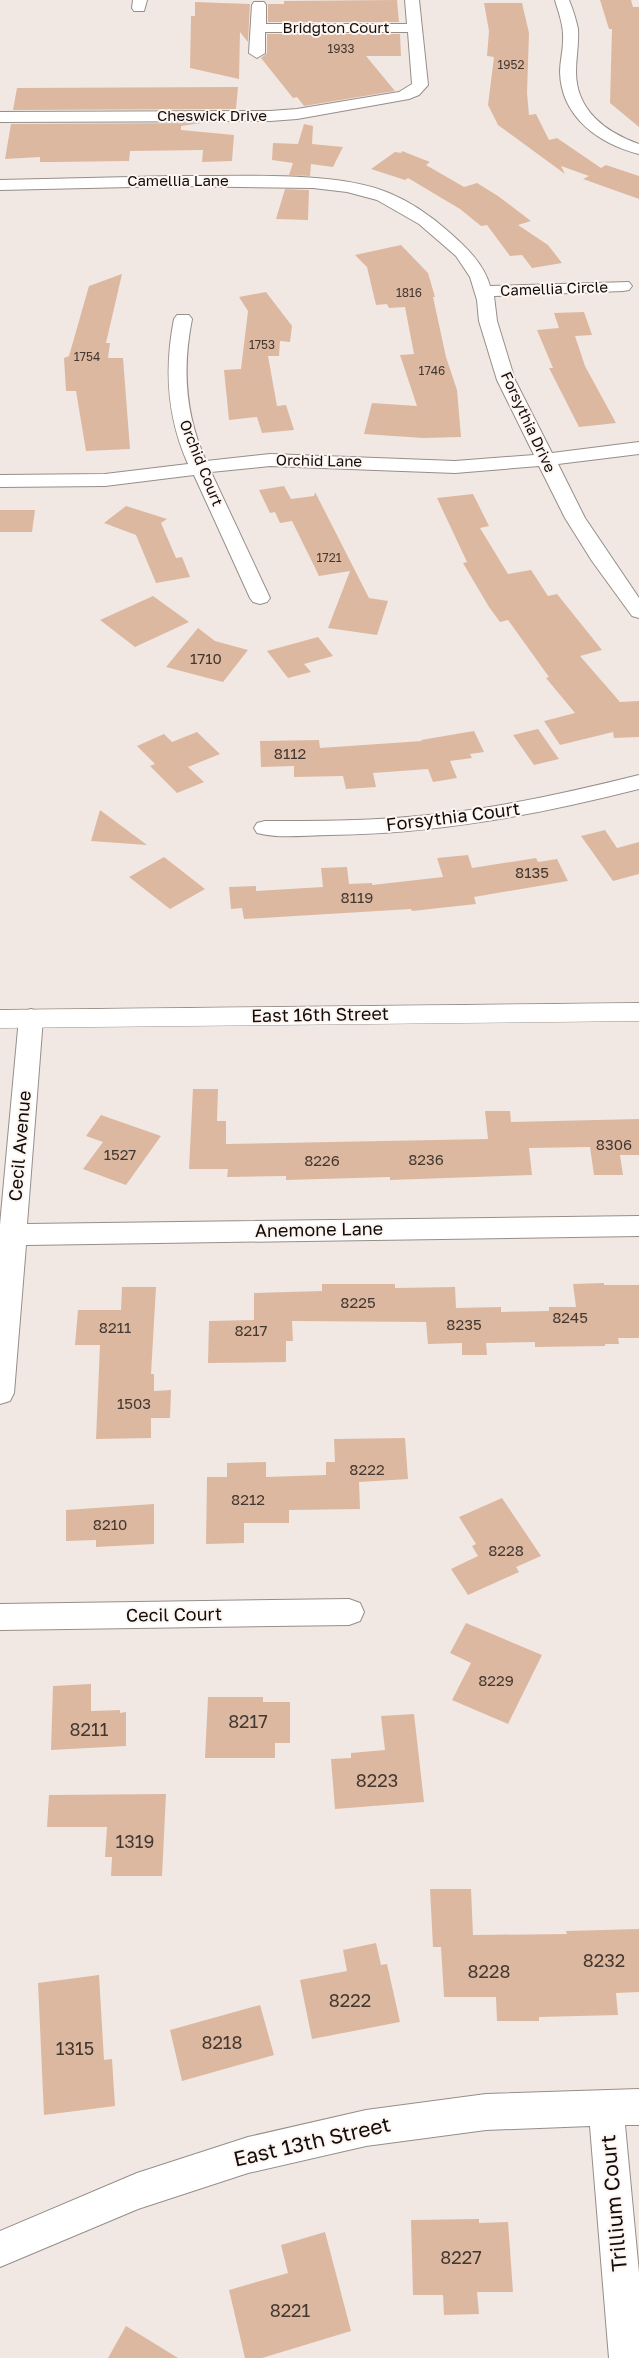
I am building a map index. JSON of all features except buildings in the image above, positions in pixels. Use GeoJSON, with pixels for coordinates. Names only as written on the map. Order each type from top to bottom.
{"type":"FeatureCollection","features":[{"type":"Feature","properties":{"kind":"street"},"geometry":{"type":"LineString","coordinates":[[412,0],[414,28]]}},
{"type":"Feature","properties":{"kind":"street"},"geometry":{"type":"LineString","coordinates":[[562,0],[570,22],[571,44],[568,76],[574,106],[582,117],[601,132],[639,149]]}},
{"type":"Feature","properties":{"kind":"street","name":"Bridgton Court"},"geometry":{"type":"LineString","coordinates":[[257,53],[259,5]]}},
{"type":"Feature","properties":{"kind":"street","name":"Bridgton Court"},"geometry":{"type":"LineString","coordinates":[[258,28],[414,28]]}},
{"type":"Feature","properties":{"kind":"street","name":"Cheswick Drive"},"geometry":{"type":"LineString","coordinates":[[0,118],[280,116],[403,96],[413,92],[419,86],[414,28]]}},
{"type":"Feature","properties":{"kind":"street","name":"Camellia Lane"},"geometry":{"type":"LineString","coordinates":[[0,185],[253,181],[313,183],[355,189]]}},
{"type":"Feature","properties":{"kind":"street","name":"Forsythia Drive"},"geometry":{"type":"LineString","coordinates":[[355,189],[383,196],[416,214],[439,231],[470,263],[484,291],[488,320],[506,380],[544,459],[585,534],[639,612]]}},
{"type":"Feature","properties":{"kind":"street","name":"Camellia Circle"},"geometry":{"type":"LineString","coordinates":[[484,291],[623,286]]}},
{"type":"Feature","properties":{"kind":"street","name":"Orchid Court"},"geometry":{"type":"LineString","coordinates":[[183,319],[177,361],[179,407],[187,436],[260,598]]}},
{"type":"Feature","properties":{"kind":"street","name":"Orchid Lane"},"geometry":{"type":"LineString","coordinates":[[0,481],[140,478],[241,462],[290,459],[456,467],[639,448]]}},
{"type":"Feature","properties":{"kind":"street","name":"Forsythia Court"},"geometry":{"type":"LineString","coordinates":[[265,828],[375,826],[451,820],[535,806],[639,782]]}},
{"type":"Feature","properties":{"kind":"street","name":"East 16th Street"},"geometry":{"type":"LineString","coordinates":[[0,1019],[639,1012]]}},
{"type":"Feature","properties":{"kind":"street","name":"Cecil Avenue"},"geometry":{"type":"LineString","coordinates":[[0,1393],[6,1234],[31,1018]]}},
{"type":"Feature","properties":{"kind":"street","name":"Anemone Lane"},"geometry":{"type":"LineString","coordinates":[[6,1234],[639,1226]]}},
{"type":"Feature","properties":{"kind":"street","name":"Cecil Court"},"geometry":{"type":"LineString","coordinates":[[0,1617],[349,1612]]}},
{"type":"Feature","properties":{"kind":"street","name":"East 13th Street"},"geometry":{"type":"LineString","coordinates":[[0,2249],[137,2191],[281,2146],[417,2119],[486,2112],[622,2107]]}},
{"type":"Feature","properties":{"kind":"street","name":"Trillium Court"},"geometry":{"type":"LineString","coordinates":[[622,2107],[628,2358]]}}]}
